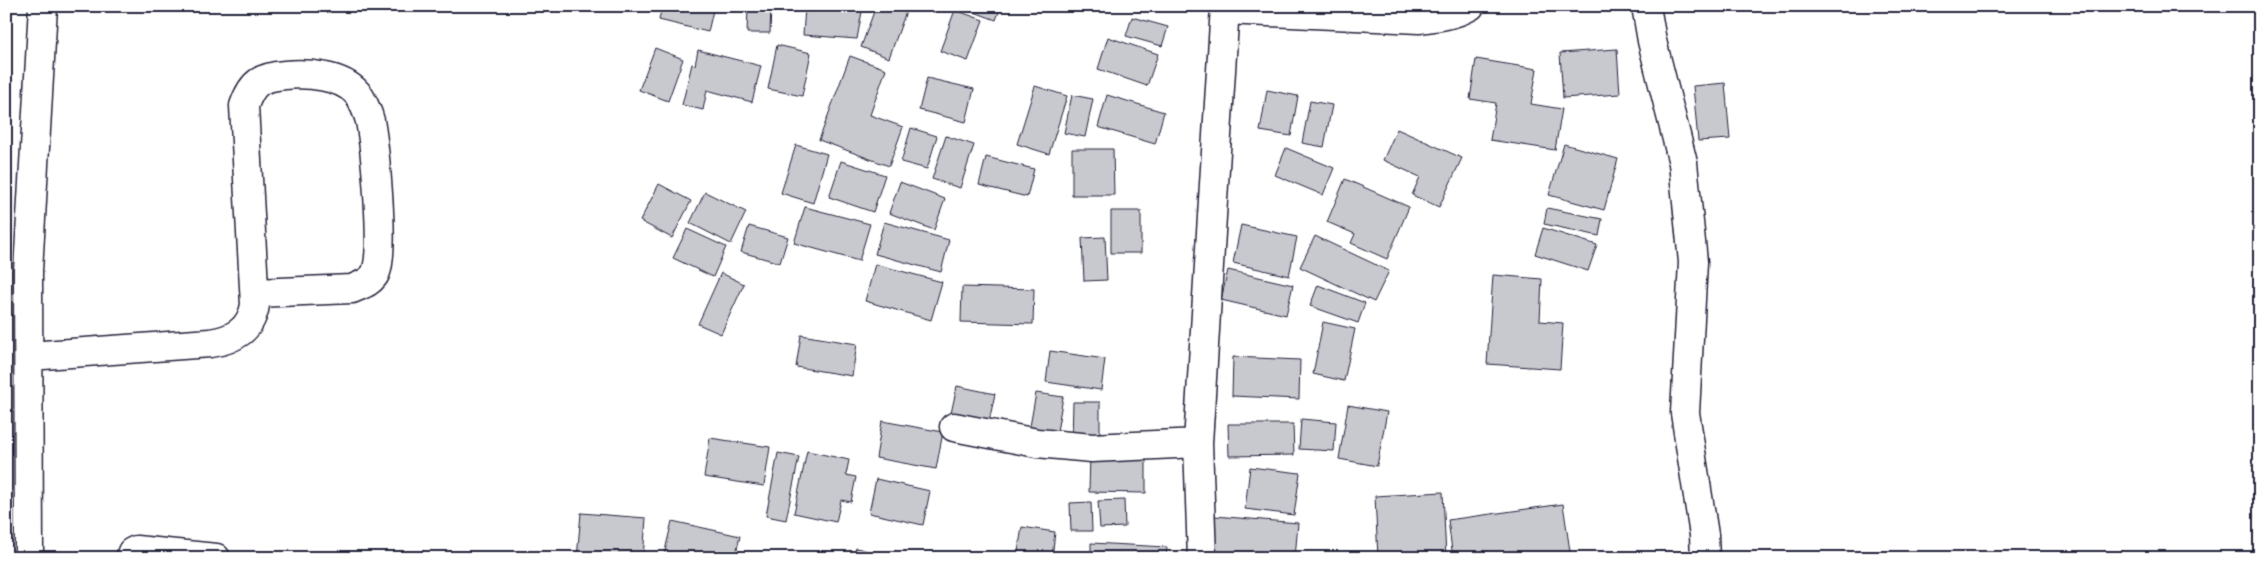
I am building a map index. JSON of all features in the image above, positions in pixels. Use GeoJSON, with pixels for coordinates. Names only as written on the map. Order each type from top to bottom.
{"type":"FeatureCollection","features":[{"type":"Feature","properties":{"kind":"street"},"geometry":{"type":"LineString","coordinates":[[29,558],[28,271],[43,6]]}},
{"type":"Feature","properties":{"kind":"street"},"geometry":{"type":"LineString","coordinates":[[1202,558],[1198,443],[1226,8],[1419,19],[1441,17],[1460,12],[1470,6]]}},
{"type":"Feature","properties":{"kind":"street"},"geometry":{"type":"LineString","coordinates":[[1646,6],[1652,41],[1683,163],[1693,262],[1685,413],[1706,558]]}},
{"type":"Feature","properties":{"kind":"street"},"geometry":{"type":"LineString","coordinates":[[29,356],[224,341],[232,338],[250,322],[254,316],[255,293],[244,106],[248,93],[254,84],[271,76],[298,74],[337,81],[357,93],[369,119],[377,203],[379,245],[377,271],[365,284],[352,289],[255,293]]}},
{"type":"Feature","properties":{"kind":"street"},"geometry":{"type":"LineString","coordinates":[[954,427],[1036,443],[1092,448],[1198,443]]}},
{"type":"Feature","properties":{"kind":"street"},"geometry":{"type":"LineString","coordinates":[[130,558],[132,552],[136,550],[216,558]]}},
{"type":"Feature","properties":{"kind":"building"},"geometry":{"type":"Polygon","coordinates":[[[662,6],[714,6],[708,32],[659,20],[662,6]]]}},
{"type":"Feature","properties":{"kind":"building"},"geometry":{"type":"Polygon","coordinates":[[[748,6],[771,6],[770,33],[747,33],[748,6]]]}},
{"type":"Feature","properties":{"kind":"building"},"geometry":{"type":"Polygon","coordinates":[[[842,6],[863,6],[857,39],[803,35],[805,7],[841,9],[842,6]]]}},
{"type":"Feature","properties":{"kind":"building"},"geometry":{"type":"Polygon","coordinates":[[[876,6],[908,6],[889,58],[861,47],[876,6]]]}},
{"type":"Feature","properties":{"kind":"building"},"geometry":{"type":"Polygon","coordinates":[[[958,6],[1001,6],[996,20],[958,6]]]}},
{"type":"Feature","properties":{"kind":"building"},"geometry":{"type":"Polygon","coordinates":[[[955,10],[983,20],[968,61],[940,51],[955,10]]]}},
{"type":"Feature","properties":{"kind":"building"},"geometry":{"type":"Polygon","coordinates":[[[1132,17],[1168,27],[1162,46],[1126,36],[1132,17]]]}},
{"type":"Feature","properties":{"kind":"building"},"geometry":{"type":"Polygon","coordinates":[[[1108,37],[1158,54],[1147,86],[1098,69],[1108,37]]]}},
{"type":"Feature","properties":{"kind":"building"},"geometry":{"type":"Polygon","coordinates":[[[777,45],[811,53],[802,96],[768,89],[777,45]]]}},
{"type":"Feature","properties":{"kind":"building"},"geometry":{"type":"Polygon","coordinates":[[[655,48],[683,59],[668,101],[639,90],[655,48]]]}},
{"type":"Feature","properties":{"kind":"building"},"geometry":{"type":"Polygon","coordinates":[[[1617,49],[1620,94],[1563,98],[1560,53],[1617,49]]]}},
{"type":"Feature","properties":{"kind":"building"},"geometry":{"type":"Polygon","coordinates":[[[698,50],[761,66],[752,102],[707,90],[703,110],[682,105],[692,64],[695,65],[698,50]]]}},
{"type":"Feature","properties":{"kind":"building"},"geometry":{"type":"Polygon","coordinates":[[[850,56],[886,69],[870,115],[903,127],[889,166],[819,140],[850,56]]]}},
{"type":"Feature","properties":{"kind":"building"},"geometry":{"type":"Polygon","coordinates":[[[1476,59],[1537,69],[1531,104],[1562,109],[1555,150],[1490,140],[1496,103],[1470,99],[1476,59]]]}},
{"type":"Feature","properties":{"kind":"building"},"geometry":{"type":"Polygon","coordinates":[[[927,78],[974,89],[966,122],[919,110],[927,78]]]}},
{"type":"Feature","properties":{"kind":"building"},"geometry":{"type":"Polygon","coordinates":[[[1725,83],[1730,139],[1698,141],[1693,86],[1725,83]]]}},
{"type":"Feature","properties":{"kind":"building"},"geometry":{"type":"Polygon","coordinates":[[[1035,86],[1067,96],[1049,154],[1017,144],[1035,86]]]}},
{"type":"Feature","properties":{"kind":"building"},"geometry":{"type":"Polygon","coordinates":[[[1267,90],[1298,96],[1291,136],[1260,131],[1267,90]]]}},
{"type":"Feature","properties":{"kind":"building"},"geometry":{"type":"Polygon","coordinates":[[[1072,95],[1093,99],[1085,137],[1064,133],[1072,95]]]}},
{"type":"Feature","properties":{"kind":"building"},"geometry":{"type":"Polygon","coordinates":[[[1107,95],[1164,112],[1155,144],[1098,127],[1107,95]]]}},
{"type":"Feature","properties":{"kind":"building"},"geometry":{"type":"Polygon","coordinates":[[[1310,101],[1332,105],[1324,147],[1302,143],[1310,101]]]}},
{"type":"Feature","properties":{"kind":"building"},"geometry":{"type":"Polygon","coordinates":[[[911,128],[937,136],[927,169],[901,162],[911,128]]]}},
{"type":"Feature","properties":{"kind":"building"},"geometry":{"type":"Polygon","coordinates":[[[1397,129],[1462,158],[1439,207],[1412,195],[1420,177],[1383,160],[1397,129]]]}},
{"type":"Feature","properties":{"kind":"building"},"geometry":{"type":"Polygon","coordinates":[[[946,136],[974,145],[960,188],[932,179],[946,136]]]}},
{"type":"Feature","properties":{"kind":"building"},"geometry":{"type":"Polygon","coordinates":[[[1564,144],[1618,159],[1604,210],[1549,195],[1564,144]]]}},
{"type":"Feature","properties":{"kind":"building"},"geometry":{"type":"Polygon","coordinates":[[[796,145],[827,154],[813,203],[781,193],[796,145]]]}},
{"type":"Feature","properties":{"kind":"building"},"geometry":{"type":"Polygon","coordinates":[[[1286,148],[1334,168],[1323,195],[1275,175],[1286,148]]]}},
{"type":"Feature","properties":{"kind":"building"},"geometry":{"type":"Polygon","coordinates":[[[1072,149],[1113,149],[1114,195],[1072,195],[1072,149]]]}},
{"type":"Feature","properties":{"kind":"building"},"geometry":{"type":"Polygon","coordinates":[[[986,157],[1034,169],[1027,197],[979,185],[986,157]]]}},
{"type":"Feature","properties":{"kind":"building"},"geometry":{"type":"Polygon","coordinates":[[[841,161],[885,175],[873,212],[829,197],[841,161]]]}},
{"type":"Feature","properties":{"kind":"building"},"geometry":{"type":"Polygon","coordinates":[[[1345,179],[1409,207],[1387,259],[1351,243],[1355,234],[1327,222],[1345,179]]]}},
{"type":"Feature","properties":{"kind":"building"},"geometry":{"type":"Polygon","coordinates":[[[900,182],[945,199],[934,230],[889,213],[900,182]]]}},
{"type":"Feature","properties":{"kind":"building"},"geometry":{"type":"Polygon","coordinates":[[[659,184],[691,201],[672,238],[640,221],[659,184]]]}},
{"type":"Feature","properties":{"kind":"building"},"geometry":{"type":"Polygon","coordinates":[[[705,192],[746,212],[731,244],[690,223],[705,192]]]}},
{"type":"Feature","properties":{"kind":"building"},"geometry":{"type":"Polygon","coordinates":[[[805,207],[870,224],[859,261],[794,243],[805,207]]]}},
{"type":"Feature","properties":{"kind":"building"},"geometry":{"type":"Polygon","coordinates":[[[1547,208],[1602,219],[1599,236],[1544,224],[1547,208]]]}},
{"type":"Feature","properties":{"kind":"building"},"geometry":{"type":"Polygon","coordinates":[[[1111,211],[1141,211],[1141,253],[1111,253],[1111,211]]]}},
{"type":"Feature","properties":{"kind":"building"},"geometry":{"type":"Polygon","coordinates":[[[884,222],[949,240],[941,272],[875,254],[884,222]]]}},
{"type":"Feature","properties":{"kind":"building"},"geometry":{"type":"Polygon","coordinates":[[[1241,225],[1297,237],[1289,276],[1233,263],[1241,225]]]}},
{"type":"Feature","properties":{"kind":"building"},"geometry":{"type":"Polygon","coordinates":[[[749,226],[788,237],[780,263],[741,252],[749,226]]]}},
{"type":"Feature","properties":{"kind":"building"},"geometry":{"type":"Polygon","coordinates":[[[1543,228],[1597,245],[1588,271],[1535,254],[1543,228]]]}},
{"type":"Feature","properties":{"kind":"building"},"geometry":{"type":"Polygon","coordinates":[[[687,229],[726,247],[713,277],[673,258],[687,229]]]}},
{"type":"Feature","properties":{"kind":"building"},"geometry":{"type":"Polygon","coordinates":[[[1315,236],[1389,271],[1374,302],[1300,267],[1315,236]]]}},
{"type":"Feature","properties":{"kind":"building"},"geometry":{"type":"Polygon","coordinates":[[[1105,237],[1107,280],[1084,281],[1082,238],[1105,237]]]}},
{"type":"Feature","properties":{"kind":"building"},"geometry":{"type":"Polygon","coordinates":[[[875,264],[942,282],[931,320],[865,301],[875,264]]]}},
{"type":"Feature","properties":{"kind":"building"},"geometry":{"type":"Polygon","coordinates":[[[1228,270],[1293,285],[1286,315],[1221,300],[1228,270]]]}},
{"type":"Feature","properties":{"kind":"building"},"geometry":{"type":"Polygon","coordinates":[[[721,273],[744,284],[721,334],[698,324],[721,273]]]}},
{"type":"Feature","properties":{"kind":"building"},"geometry":{"type":"Polygon","coordinates":[[[1493,275],[1542,279],[1540,321],[1563,323],[1560,369],[1487,364],[1493,275]]]}},
{"type":"Feature","properties":{"kind":"building"},"geometry":{"type":"Polygon","coordinates":[[[1318,285],[1365,303],[1358,323],[1310,306],[1318,285]]]}},
{"type":"Feature","properties":{"kind":"building"},"geometry":{"type":"Polygon","coordinates":[[[962,287],[1034,289],[1033,324],[961,322],[962,287]]]}},
{"type":"Feature","properties":{"kind":"building"},"geometry":{"type":"Polygon","coordinates":[[[1323,322],[1355,329],[1344,381],[1313,374],[1323,322]]]}},
{"type":"Feature","properties":{"kind":"building"},"geometry":{"type":"Polygon","coordinates":[[[801,335],[857,344],[852,376],[796,367],[801,335]]]}},
{"type":"Feature","properties":{"kind":"building"},"geometry":{"type":"Polygon","coordinates":[[[1050,351],[1105,359],[1101,390],[1046,382],[1050,351]]]}},
{"type":"Feature","properties":{"kind":"building"},"geometry":{"type":"Polygon","coordinates":[[[1233,357],[1300,360],[1299,399],[1232,396],[1233,357]]]}},
{"type":"Feature","properties":{"kind":"building"},"geometry":{"type":"Polygon","coordinates":[[[957,386],[995,394],[988,426],[950,418],[957,386]]]}},
{"type":"Feature","properties":{"kind":"building"},"geometry":{"type":"Polygon","coordinates":[[[1036,393],[1063,397],[1056,437],[1029,432],[1036,393]]]}},
{"type":"Feature","properties":{"kind":"building"},"geometry":{"type":"Polygon","coordinates":[[[1073,402],[1100,402],[1100,441],[1072,441],[1073,402]]]}},
{"type":"Feature","properties":{"kind":"building"},"geometry":{"type":"Polygon","coordinates":[[[1348,405],[1387,412],[1377,466],[1339,459],[1348,405]]]}},
{"type":"Feature","properties":{"kind":"building"},"geometry":{"type":"Polygon","coordinates":[[[1301,419],[1336,422],[1334,451],[1299,449],[1301,419]]]}},
{"type":"Feature","properties":{"kind":"building"},"geometry":{"type":"Polygon","coordinates":[[[882,421],[943,432],[936,469],[876,458],[882,421]]]}},
{"type":"Feature","properties":{"kind":"building"},"geometry":{"type":"Polygon","coordinates":[[[1228,424],[1293,424],[1294,455],[1229,456],[1228,424]]]}},
{"type":"Feature","properties":{"kind":"building"},"geometry":{"type":"Polygon","coordinates":[[[710,438],[770,447],[764,486],[704,477],[710,438]]]}},
{"type":"Feature","properties":{"kind":"building"},"geometry":{"type":"Polygon","coordinates":[[[807,451],[849,460],[846,475],[856,477],[851,502],[841,500],[836,522],[794,513],[807,451]]]}},
{"type":"Feature","properties":{"kind":"building"},"geometry":{"type":"Polygon","coordinates":[[[778,453],[799,457],[786,520],[766,516],[778,453]]]}},
{"type":"Feature","properties":{"kind":"building"},"geometry":{"type":"Polygon","coordinates":[[[1090,454],[1146,454],[1146,493],[1089,492],[1090,454]]]}},
{"type":"Feature","properties":{"kind":"building"},"geometry":{"type":"Polygon","coordinates":[[[1250,467],[1300,473],[1294,515],[1245,509],[1250,467]]]}},
{"type":"Feature","properties":{"kind":"building"},"geometry":{"type":"Polygon","coordinates":[[[876,479],[930,491],[923,525],[869,513],[876,479]]]}},
{"type":"Feature","properties":{"kind":"building"},"geometry":{"type":"Polygon","coordinates":[[[1443,492],[1446,558],[1378,558],[1375,496],[1443,492]]]}},
{"type":"Feature","properties":{"kind":"building"},"geometry":{"type":"Polygon","coordinates":[[[1124,500],[1125,527],[1100,528],[1098,501],[1124,500]]]}},
{"type":"Feature","properties":{"kind":"building"},"geometry":{"type":"Polygon","coordinates":[[[1091,502],[1092,531],[1071,531],[1070,503],[1091,502]]]}},
{"type":"Feature","properties":{"kind":"building"},"geometry":{"type":"Polygon","coordinates":[[[1563,504],[1571,558],[1453,558],[1448,520],[1563,504]]]}},
{"type":"Feature","properties":{"kind":"building"},"geometry":{"type":"Polygon","coordinates":[[[581,513],[646,518],[643,558],[577,558],[581,513]]]}},
{"type":"Feature","properties":{"kind":"building"},"geometry":{"type":"Polygon","coordinates":[[[1215,516],[1298,523],[1295,558],[1211,558],[1215,516]]]}},
{"type":"Feature","properties":{"kind":"building"},"geometry":{"type":"Polygon","coordinates":[[[672,521],[740,536],[735,558],[675,558],[664,555],[672,521]]]}},
{"type":"Feature","properties":{"kind":"building"},"geometry":{"type":"Polygon","coordinates":[[[1022,527],[1055,532],[1052,558],[1017,558],[1022,527]]]}},
{"type":"Feature","properties":{"kind":"building"},"geometry":{"type":"Polygon","coordinates":[[[1091,543],[1167,547],[1166,558],[1091,557],[1091,543]]]}},
{"type":"Feature","properties":{"kind":"building"},"geometry":{"type":"Polygon","coordinates":[[[856,548],[899,558],[853,558],[856,548]]]}}]}
